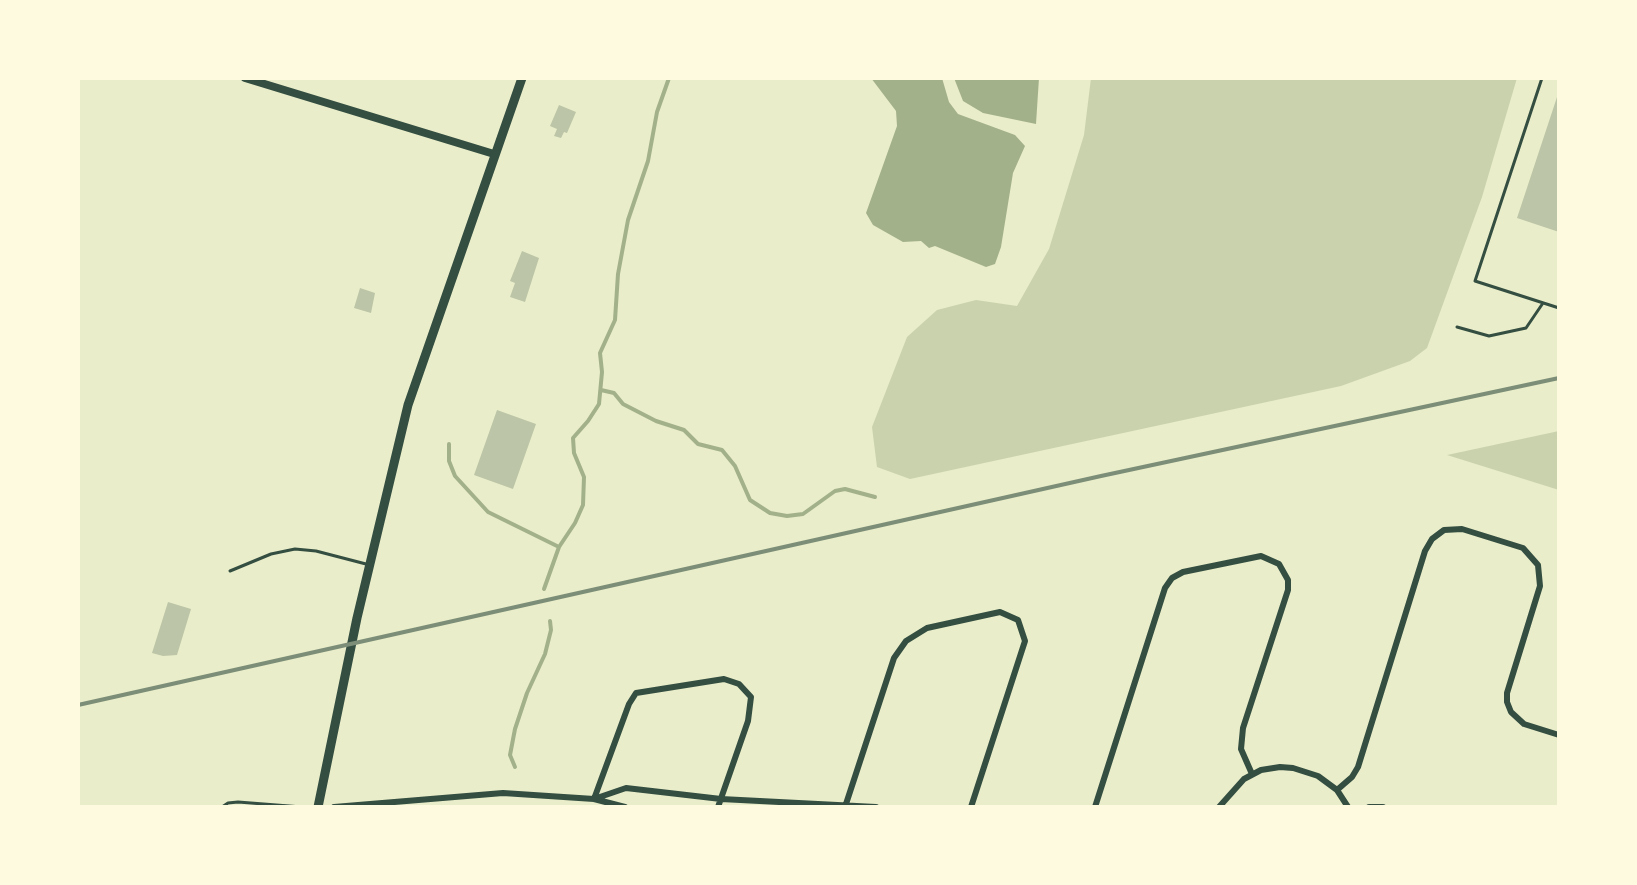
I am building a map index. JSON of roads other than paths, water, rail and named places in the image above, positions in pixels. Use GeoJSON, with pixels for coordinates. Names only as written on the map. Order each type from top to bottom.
{"type":"FeatureCollection","features":[{"type":"Feature","properties":{"kind":"main road"},"geometry":{"type":"LineString","coordinates":[[318,807],[369,565],[408,405],[522,78]]}},
{"type":"Feature","properties":{"kind":"street"},"geometry":{"type":"LineString","coordinates":[[245,78],[494,154]]}},
{"type":"Feature","properties":{"kind":"street"},"geometry":{"type":"LineString","coordinates":[[1337,790],[1358,767],[1425,551],[1432,539],[1444,530],[1462,529],[1523,548],[1538,565],[1540,586],[1507,693],[1507,702],[1511,712],[1524,724],[1559,735]]}},
{"type":"Feature","properties":{"kind":"street"},"geometry":{"type":"LineString","coordinates":[[1095,807],[1165,588],[1172,578],[1183,572],[1261,556],[1279,564],[1285,571],[1288,590],[1243,728],[1241,749],[1252,774]]}},
{"type":"Feature","properties":{"kind":"street"},"geometry":{"type":"LineString","coordinates":[[845,806],[894,658],[906,641],[927,628],[1000,612],[1018,620],[1025,641],[971,807]]}},
{"type":"Feature","properties":{"kind":"street"},"geometry":{"type":"LineString","coordinates":[[594,799],[629,704],[636,693],[724,679],[739,684],[751,697],[748,721],[720,803]]}},
{"type":"Feature","properties":{"kind":"street"},"geometry":{"type":"LineString","coordinates":[[1219,807],[1236,785],[1252,774],[1271,768],[1293,768],[1318,776],[1337,790],[1348,807]]}},
{"type":"Feature","properties":{"kind":"street"},"geometry":{"type":"LineString","coordinates":[[594,799],[626,788],[720,803],[876,807]]}},
{"type":"Feature","properties":{"kind":"street"},"geometry":{"type":"LineString","coordinates":[[334,807],[503,793],[594,799],[625,807]]}},
{"type":"Feature","properties":{"kind":"street"},"geometry":{"type":"LineString","coordinates":[[1369,807],[1383,807]]}},
{"type":"Feature","properties":{"kind":"lane"},"geometry":{"type":"LineString","coordinates":[[1542,78],[1475,281],[1559,308]]}},
{"type":"Feature","properties":{"kind":"lane"},"geometry":{"type":"LineString","coordinates":[[1457,327],[1489,336],[1526,328],[1543,303]]}},
{"type":"Feature","properties":{"kind":"lane"},"geometry":{"type":"LineString","coordinates":[[230,571],[271,554],[295,549],[316,551],[369,565]]}},
{"type":"Feature","properties":{"kind":"lane"},"geometry":{"type":"LineString","coordinates":[[222,807],[238,802],[302,807]]}},
{"type":"Feature","properties":{"kind":"waterway"},"geometry":{"type":"LineString","coordinates":[[544,589],[559,547],[583,505],[584,477],[574,453],[573,438],[599,404],[600,353],[615,320],[618,274],[628,220],[648,161],[657,112],[669,78]]}},
{"type":"Feature","properties":{"kind":"waterway"},"geometry":{"type":"LineString","coordinates":[[601,390],[614,393],[623,404],[656,421],[684,430],[698,444],[722,450],[735,466],[750,500],[770,513],[787,516],[803,514],[835,491],[845,489],[875,497]]}},
{"type":"Feature","properties":{"kind":"waterway"},"geometry":{"type":"LineString","coordinates":[[449,444],[449,461],[455,476],[488,512],[559,547]]}},
{"type":"Feature","properties":{"kind":"waterway"},"geometry":{"type":"LineString","coordinates":[[515,767],[510,755],[515,729],[545,654],[550,621]]}},
{"type":"Feature","properties":{"kind":"railway"},"geometry":{"type":"LineString","coordinates":[[78,705],[1101,476],[1559,378]]}}]}
